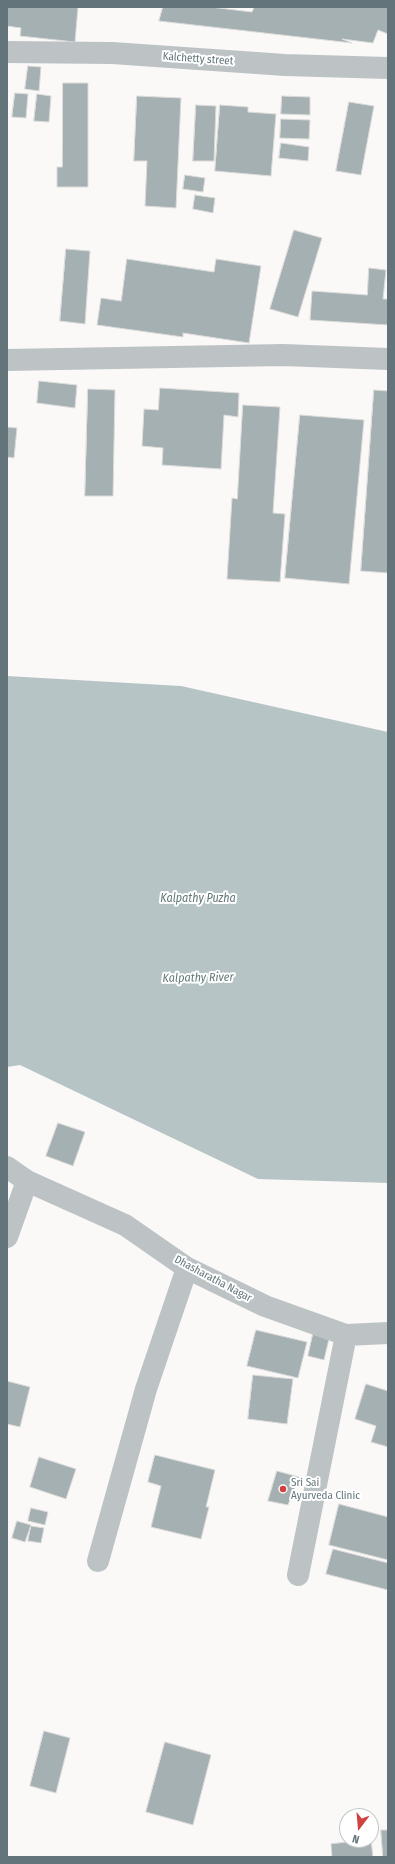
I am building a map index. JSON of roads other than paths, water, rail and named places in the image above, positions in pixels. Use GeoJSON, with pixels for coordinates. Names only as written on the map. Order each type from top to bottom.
{"type":"FeatureCollection","features":[{"type":"Feature","properties":{"kind":"street","name":"Kalchetty street"},"geometry":{"type":"LineString","coordinates":[[7,52],[112,53],[286,65],[388,68]]}},
{"type":"Feature","properties":{"kind":"street"},"geometry":{"type":"LineString","coordinates":[[7,360],[283,354],[388,359]]}},
{"type":"Feature","properties":{"kind":"street","name":"Dhasharatha Nagar"},"geometry":{"type":"LineString","coordinates":[[7,1167],[27,1181],[125,1225],[187,1268],[265,1306],[346,1335],[388,1333]]}},
{"type":"Feature","properties":{"kind":"street"},"geometry":{"type":"LineString","coordinates":[[7,1238],[27,1181]]}},
{"type":"Feature","properties":{"kind":"street"},"geometry":{"type":"LineString","coordinates":[[98,1561],[146,1389],[187,1268]]}},
{"type":"Feature","properties":{"kind":"street"},"geometry":{"type":"LineString","coordinates":[[298,1575],[346,1335]]}},
{"type":"Feature","properties":{"kind":"water","name":"Kalpathy Puzha"},"geometry":{"type":"Polygon","coordinates":[[[7,676],[181,686],[388,732],[388,1183],[258,1179],[20,1065],[7,1067],[7,676]]]}},
{"type":"Feature","properties":{"kind":"place","name":"Sri Sai Ayurveda Clinic"},"geometry":{"type":"Point","coordinates":[283,1489]}},
{"type":"Feature","properties":{"kind":"water label","name":"Kalpathy River"},"geometry":{"type":"Point","coordinates":[198,978]}}]}
